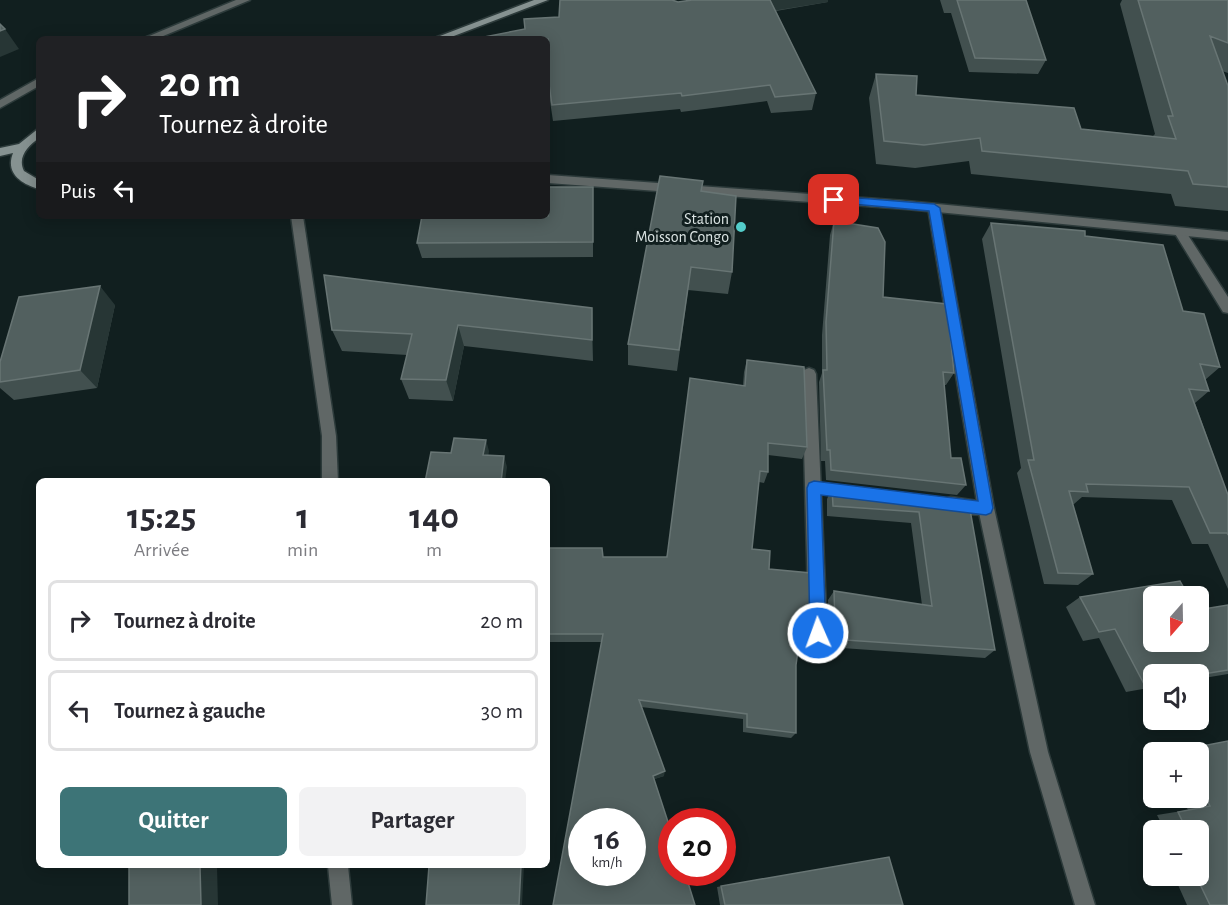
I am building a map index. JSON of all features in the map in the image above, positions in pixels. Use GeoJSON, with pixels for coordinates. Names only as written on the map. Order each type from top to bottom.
{"type":"FeatureCollection","features":[{"type":"Feature","properties":{"kind":"main road"},"geometry":{"type":"LineString","coordinates":[[445,36],[543,0]]}},
{"type":"Feature","properties":{"kind":"main road"},"geometry":{"type":"LineString","coordinates":[[0,152],[20,147],[36,134]]}},
{"type":"Feature","properties":{"kind":"main road"},"geometry":{"type":"LineString","coordinates":[[20,147],[16,167],[20,175],[36,183]]}},
{"type":"Feature","properties":{"kind":"street"},"geometry":{"type":"LineString","coordinates":[[155,36],[245,0]]}},
{"type":"Feature","properties":{"kind":"street"},"geometry":{"type":"LineString","coordinates":[[0,105],[36,83]]}},
{"type":"Feature","properties":{"kind":"street"},"geometry":{"type":"LineString","coordinates":[[550,179],[934,208],[1228,236]]}},
{"type":"Feature","properties":{"kind":"street"},"geometry":{"type":"LineString","coordinates":[[934,208],[986,508],[1039,752],[1086,905]]}},
{"type":"Feature","properties":{"kind":"street"},"geometry":{"type":"LineString","coordinates":[[297,219],[329,436],[330,478]]}},
{"type":"Feature","properties":{"kind":"street"},"geometry":{"type":"LineString","coordinates":[[1180,232],[1228,308]]}},
{"type":"Feature","properties":{"kind":"street"},"geometry":{"type":"LineString","coordinates":[[809,374],[820,488],[818,633]]}},
{"type":"Feature","properties":{"kind":"street"},"geometry":{"type":"LineString","coordinates":[[940,503],[986,508]]}},
{"type":"Feature","properties":{"kind":"street"},"geometry":{"type":"LineString","coordinates":[[339,868],[342,905]]}},
{"type":"Feature","properties":{"kind":"building"},"geometry":{"type":"Polygon","coordinates":[[[560,0],[672,0],[678,2],[770,0],[816,93],[775,97],[770,85],[682,96],[681,93],[552,105],[550,36],[489,36],[525,29],[524,19],[559,17],[560,0]]]}},
{"type":"Feature","properties":{"kind":"building"},"geometry":{"type":"Polygon","coordinates":[[[957,0],[1026,0],[1046,60],[975,58],[957,0]]]}},
{"type":"Feature","properties":{"kind":"building"},"geometry":{"type":"Polygon","coordinates":[[[1138,0],[1228,0],[1228,43],[1210,36],[1228,86],[1228,187],[1193,184],[1188,171],[982,151],[980,138],[924,145],[884,141],[876,74],[917,76],[916,95],[1074,108],[1081,129],[1176,139],[1168,116],[1173,116],[1138,0]]]}},
{"type":"Feature","properties":{"kind":"building"},"geometry":{"type":"Polygon","coordinates":[[[660,176],[703,181],[701,191],[736,196],[732,272],[691,267],[679,350],[628,344],[660,176]]]}},
{"type":"Feature","properties":{"kind":"building"},"geometry":{"type":"Polygon","coordinates":[[[550,187],[593,187],[593,242],[417,243],[421,219],[550,219],[550,187]]]}},
{"type":"Feature","properties":{"kind":"building"},"geometry":{"type":"Polygon","coordinates":[[[834,221],[878,228],[885,242],[883,297],[947,304],[954,373],[943,372],[951,458],[961,458],[966,485],[831,470],[830,450],[827,450],[823,370],[827,370],[826,322],[834,221]]]}},
{"type":"Feature","properties":{"kind":"building"},"geometry":{"type":"Polygon","coordinates":[[[991,223],[1085,231],[1085,236],[1163,245],[1183,311],[1204,314],[1220,367],[1200,364],[1209,391],[1189,389],[1228,495],[1228,535],[1227,533],[1210,533],[1189,487],[1086,484],[1088,492],[1069,491],[1093,574],[1058,573],[1028,460],[1034,460],[991,223]]]}},
{"type":"Feature","properties":{"kind":"building"},"geometry":{"type":"Polygon","coordinates":[[[324,275],[592,308],[592,340],[458,325],[446,380],[401,379],[412,334],[332,330],[324,275]]]}},
{"type":"Feature","properties":{"kind":"building"},"geometry":{"type":"Polygon","coordinates":[[[100,286],[80,370],[0,382],[0,362],[19,297],[100,286]]]}},
{"type":"Feature","properties":{"kind":"building"},"geometry":{"type":"Polygon","coordinates":[[[747,360],[804,367],[807,447],[768,443],[768,472],[760,471],[752,549],[770,551],[769,569],[811,573],[812,625],[817,633],[825,636],[832,632],[835,625],[834,591],[932,606],[919,512],[833,506],[832,488],[969,504],[995,650],[800,637],[796,665],[796,733],[747,727],[747,714],[639,700],[665,771],[653,776],[663,808],[658,808],[658,886],[689,886],[695,905],[553,905],[568,824],[568,886],[646,886],[646,808],[571,808],[603,634],[550,634],[550,548],[602,548],[603,557],[667,557],[690,378],[745,386],[747,360]]]}},
{"type":"Feature","properties":{"kind":"building"},"geometry":{"type":"Polygon","coordinates":[[[454,438],[486,440],[483,455],[504,456],[501,478],[426,478],[431,452],[451,453],[454,438]]]}},
{"type":"Feature","properties":{"kind":"building"},"geometry":{"type":"Polygon","coordinates":[[[1180,581],[1183,586],[1149,586],[1180,581]]]}},
{"type":"Feature","properties":{"kind":"building"},"geometry":{"type":"Polygon","coordinates":[[[1143,587],[1143,652],[1209,652],[1209,608],[1228,605],[1228,670],[1209,673],[1209,664],[1143,664],[1143,682],[1115,629],[1099,632],[1080,597],[1143,587]]]}},
{"type":"Feature","properties":{"kind":"building"},"geometry":{"type":"Polygon","coordinates":[[[1228,741],[1228,905],[1210,905],[1201,886],[1209,886],[1209,820],[1182,820],[1178,812],[1210,806],[1209,745],[1228,741]]]}},
{"type":"Feature","properties":{"kind":"building"},"geometry":{"type":"Polygon","coordinates":[[[889,857],[903,905],[725,905],[721,886],[736,886],[736,883],[889,857]]]}},
{"type":"Feature","properties":{"kind":"building"},"geometry":{"type":"Polygon","coordinates":[[[129,868],[200,868],[201,905],[129,905],[129,868]]]}},
{"type":"Feature","properties":{"kind":"building"},"geometry":{"type":"Polygon","coordinates":[[[429,868],[521,868],[519,905],[426,905],[429,868]]]}},
{"type":"Feature","properties":{"kind":"place","name":"Station Moisson Congo"},"geometry":{"type":"Point","coordinates":[741,227]}},
{"type":"Feature","properties":{"kind":"route"},"geometry":{"type":"LineString","coordinates":[[818,633],[814,488],[986,508],[934,208],[834,200]]}}]}
